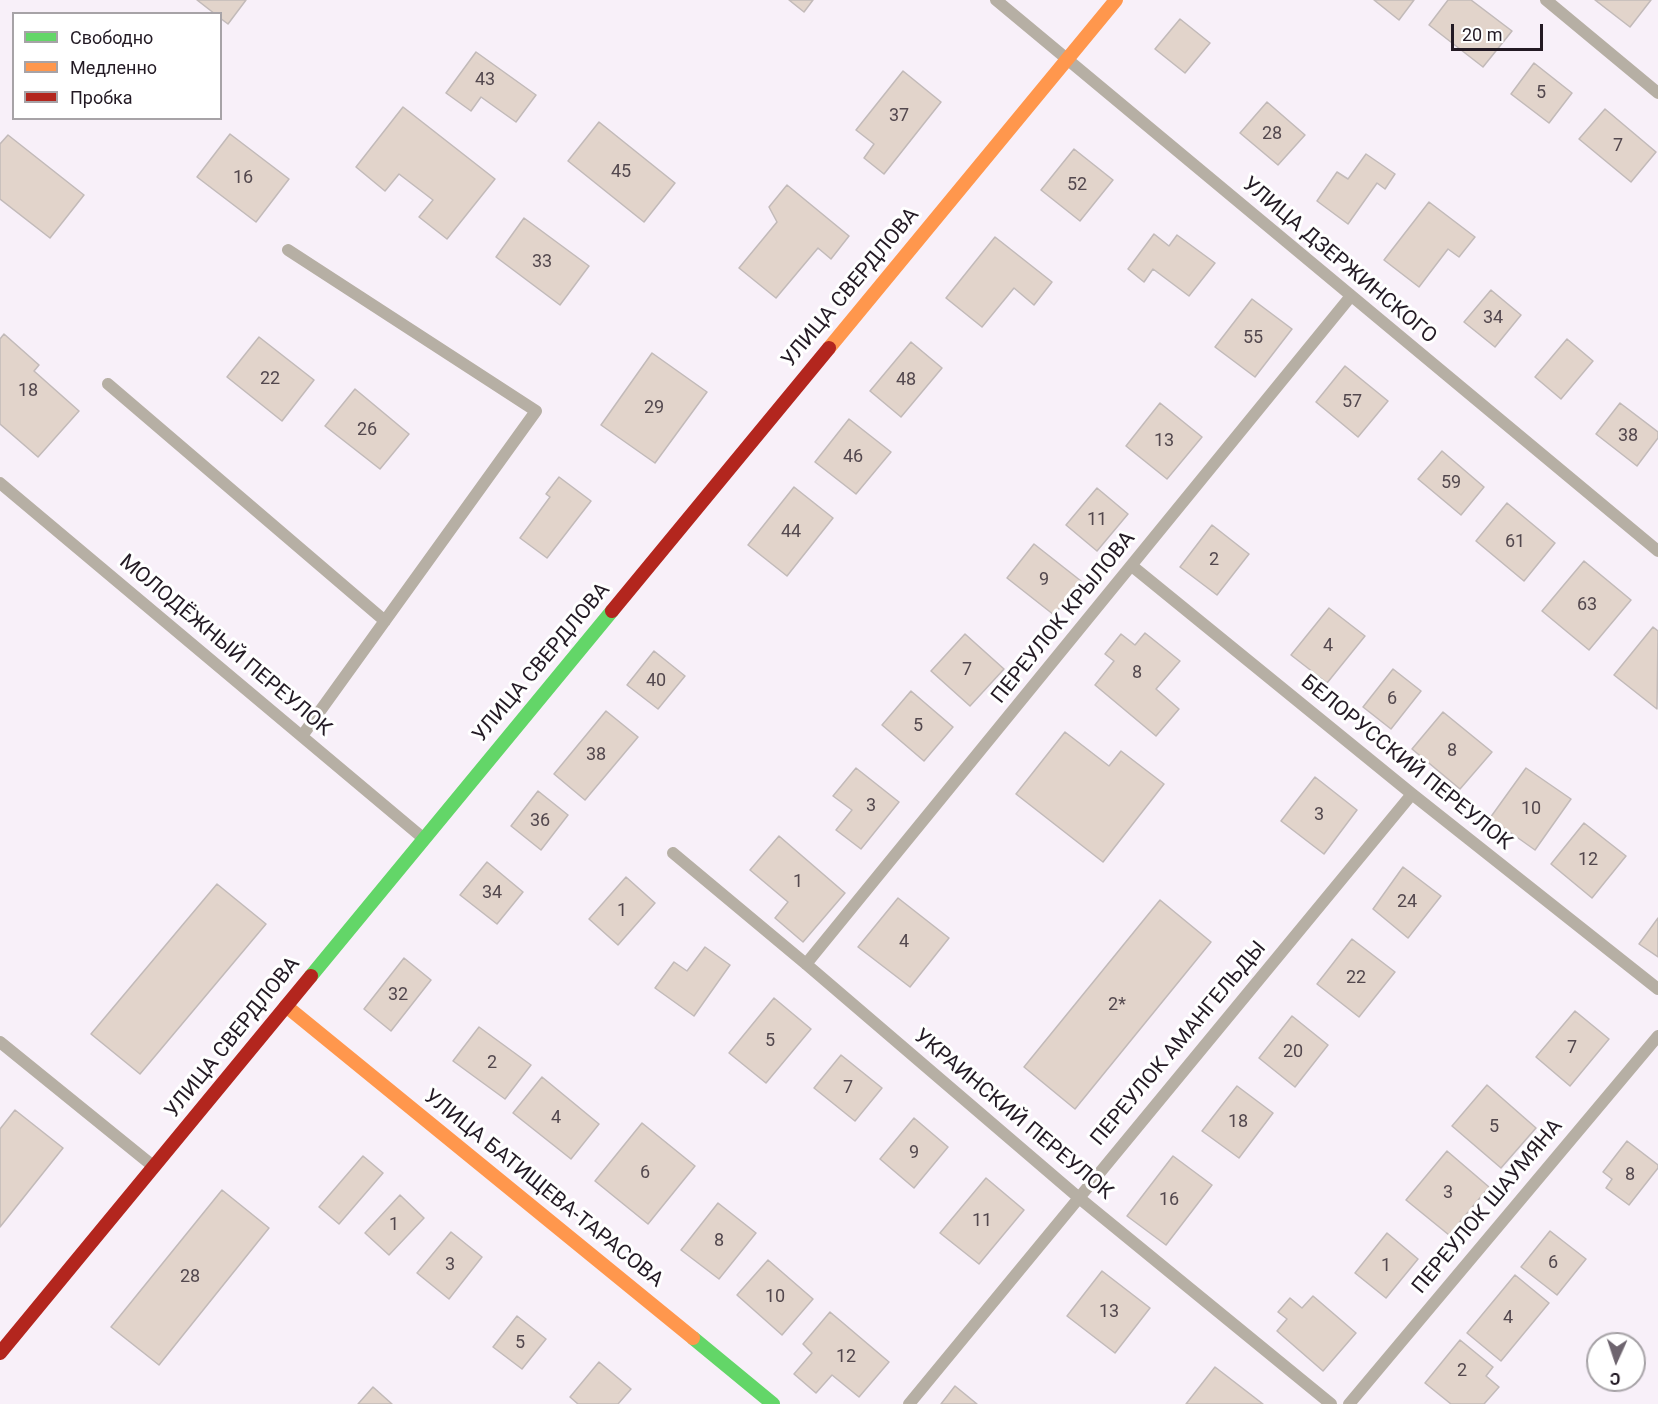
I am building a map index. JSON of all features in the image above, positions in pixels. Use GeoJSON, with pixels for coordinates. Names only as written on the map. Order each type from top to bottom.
{"type":"FeatureCollection","features":[{"type":"Feature","properties":{"kind":"street","name":"УЛИЦА СВЕРДЛОВА"},"geometry":{"type":"LineString","coordinates":[[0,1353],[1116,0]]}},
{"type":"Feature","properties":{"kind":"street","name":"УЛИЦА БАТИЩЕВА-ТАРАСОВА"},"geometry":{"type":"LineString","coordinates":[[286,1006],[774,1404]]}},
{"type":"Feature","properties":{"kind":"lane","name":"УЛИЦА ДЗЕРЖИНСКОГО"},"geometry":{"type":"LineString","coordinates":[[996,0],[1658,551]]}},
{"type":"Feature","properties":{"kind":"lane"},"geometry":{"type":"LineString","coordinates":[[1546,0],[1658,93]]}},
{"type":"Feature","properties":{"kind":"lane"},"geometry":{"type":"LineString","coordinates":[[288,250],[536,411],[302,736]]}},
{"type":"Feature","properties":{"kind":"lane","name":"ПЕРЕУЛОК КРЫЛОВА"},"geometry":{"type":"LineString","coordinates":[[806,964],[1351,296]]}},
{"type":"Feature","properties":{"kind":"lane"},"geometry":{"type":"LineString","coordinates":[[108,384],[385,621]]}},
{"type":"Feature","properties":{"kind":"lane","name":"МОЛОДЁЖНЫЙ ПЕРЕУЛОК"},"geometry":{"type":"LineString","coordinates":[[0,483],[424,839]]}},
{"type":"Feature","properties":{"kind":"lane","name":"БЕЛОРУССКИЙ ПЕРЕУЛОК"},"geometry":{"type":"LineString","coordinates":[[1132,566],[1412,794],[1658,989]]}},
{"type":"Feature","properties":{"kind":"lane","name":"ПЕРЕУЛОК АМАНГЕЛЬДЫ"},"geometry":{"type":"LineString","coordinates":[[909,1404],[1412,794]]}},
{"type":"Feature","properties":{"kind":"lane","name":"УКРАИНСКИЙ ПЕРЕУЛОК"},"geometry":{"type":"LineString","coordinates":[[673,853],[1078,1197],[1331,1404]]}},
{"type":"Feature","properties":{"kind":"lane","name":"ПЕРЕУЛОК ШАУМЯНА"},"geometry":{"type":"LineString","coordinates":[[1349,1404],[1658,1036]]}},
{"type":"Feature","properties":{"kind":"lane"},"geometry":{"type":"LineString","coordinates":[[0,1042],[154,1167]]}},
{"type":"Feature","properties":{"kind":"building"},"geometry":{"type":"Polygon","coordinates":[[[197,0],[246,0],[228,24],[222,20],[222,12],[212,12],[197,0]]]}},
{"type":"Feature","properties":{"kind":"building"},"geometry":{"type":"Polygon","coordinates":[[[789,0],[813,0],[804,12],[789,0]]]}},
{"type":"Feature","properties":{"kind":"building"},"geometry":{"type":"Polygon","coordinates":[[[1374,0],[1414,0],[1399,20],[1374,0]]]}},
{"type":"Feature","properties":{"kind":"building"},"geometry":{"type":"Polygon","coordinates":[[[1448,0],[1471,0],[1512,31],[1483,67],[1429,25],[1448,0]]]}},
{"type":"Feature","properties":{"kind":"building"},"geometry":{"type":"Polygon","coordinates":[[[1595,0],[1651,0],[1630,27],[1595,0]]]}},
{"type":"Feature","properties":{"kind":"building"},"geometry":{"type":"Polygon","coordinates":[[[1180,19],[1210,43],[1185,73],[1155,49],[1180,19]]]}},
{"type":"Feature","properties":{"kind":"building"},"geometry":{"type":"Polygon","coordinates":[[[476,52],[536,95],[516,122],[481,97],[471,111],[446,93],[476,52]]]}},
{"type":"Feature","properties":{"kind":"building"},"geometry":{"type":"Polygon","coordinates":[[[1534,63],[1572,93],[1549,123],[1511,94],[1534,63]]]}},
{"type":"Feature","properties":{"kind":"building"},"geometry":{"type":"Polygon","coordinates":[[[903,71],[941,102],[884,174],[864,158],[874,144],[856,130],[903,71]]]}},
{"type":"Feature","properties":{"kind":"building"},"geometry":{"type":"Polygon","coordinates":[[[1267,102],[1305,135],[1278,165],[1240,133],[1267,102]]]}},
{"type":"Feature","properties":{"kind":"building"},"geometry":{"type":"Polygon","coordinates":[[[403,107],[495,179],[447,239],[419,217],[433,200],[399,174],[385,191],[356,167],[403,107]]]}},
{"type":"Feature","properties":{"kind":"building"},"geometry":{"type":"Polygon","coordinates":[[[1605,109],[1656,152],[1631,182],[1579,139],[1605,109]]]}},
{"type":"Feature","properties":{"kind":"building"},"geometry":{"type":"Polygon","coordinates":[[[599,122],[675,183],[644,222],[568,161],[599,122]]]}},
{"type":"Feature","properties":{"kind":"building"},"geometry":{"type":"Polygon","coordinates":[[[230,134],[289,179],[256,222],[197,177],[230,134]]]}},
{"type":"Feature","properties":{"kind":"building"},"geometry":{"type":"Polygon","coordinates":[[[8,135],[84,195],[50,238],[0,199],[0,144],[8,135]]]}},
{"type":"Feature","properties":{"kind":"building"},"geometry":{"type":"Polygon","coordinates":[[[1074,149],[1113,180],[1080,221],[1041,190],[1074,149]]]}},
{"type":"Feature","properties":{"kind":"building"},"geometry":{"type":"Polygon","coordinates":[[[1366,154],[1395,174],[1385,189],[1377,183],[1348,224],[1317,201],[1337,172],[1348,179],[1366,154]]]}},
{"type":"Feature","properties":{"kind":"building"},"geometry":{"type":"Polygon","coordinates":[[[787,185],[849,236],[831,259],[818,248],[776,298],[739,268],[777,222],[769,207],[787,185]]]}},
{"type":"Feature","properties":{"kind":"building"},"geometry":{"type":"Polygon","coordinates":[[[1429,202],[1475,237],[1459,257],[1448,249],[1419,287],[1384,260],[1429,202]]]}},
{"type":"Feature","properties":{"kind":"building"},"geometry":{"type":"Polygon","coordinates":[[[524,218],[589,266],[560,305],[496,257],[524,218]]]}},
{"type":"Feature","properties":{"kind":"building"},"geometry":{"type":"Polygon","coordinates":[[[1154,234],[1169,246],[1177,235],[1215,263],[1189,296],[1153,269],[1144,282],[1128,269],[1154,234]]]}},
{"type":"Feature","properties":{"kind":"building"},"geometry":{"type":"Polygon","coordinates":[[[995,237],[1052,282],[1034,305],[1014,288],[982,327],[946,298],[995,237]]]}},
{"type":"Feature","properties":{"kind":"building"},"geometry":{"type":"Polygon","coordinates":[[[1491,290],[1521,315],[1495,347],[1464,322],[1491,290]]]}},
{"type":"Feature","properties":{"kind":"building"},"geometry":{"type":"Polygon","coordinates":[[[1252,299],[1292,329],[1255,377],[1215,347],[1252,299]]]}},
{"type":"Feature","properties":{"kind":"building"},"geometry":{"type":"Polygon","coordinates":[[[4,334],[39,365],[34,371],[79,411],[38,457],[0,424],[0,339],[4,334]]]}},
{"type":"Feature","properties":{"kind":"building"},"geometry":{"type":"Polygon","coordinates":[[[259,337],[314,380],[282,421],[227,377],[259,337]]]}},
{"type":"Feature","properties":{"kind":"building"},"geometry":{"type":"Polygon","coordinates":[[[1567,339],[1593,361],[1561,399],[1535,377],[1567,339]]]}},
{"type":"Feature","properties":{"kind":"building"},"geometry":{"type":"Polygon","coordinates":[[[911,342],[942,368],[901,417],[870,391],[911,342]]]}},
{"type":"Feature","properties":{"kind":"building"},"geometry":{"type":"Polygon","coordinates":[[[652,353],[707,392],[655,463],[601,425],[652,353]]]}},
{"type":"Feature","properties":{"kind":"building"},"geometry":{"type":"Polygon","coordinates":[[[1345,366],[1388,401],[1358,437],[1316,402],[1345,366]]]}},
{"type":"Feature","properties":{"kind":"building"},"geometry":{"type":"Polygon","coordinates":[[[355,389],[409,434],[380,469],[325,426],[355,389]]]}},
{"type":"Feature","properties":{"kind":"building"},"geometry":{"type":"Polygon","coordinates":[[[1160,403],[1202,437],[1167,479],[1126,446],[1160,403]]]}},
{"type":"Feature","properties":{"kind":"building"},"geometry":{"type":"Polygon","coordinates":[[[1620,403],[1658,432],[1658,438],[1637,466],[1596,434],[1620,403]]]}},
{"type":"Feature","properties":{"kind":"building"},"geometry":{"type":"Polygon","coordinates":[[[849,419],[891,452],[856,494],[815,462],[849,419]]]}},
{"type":"Feature","properties":{"kind":"building"},"geometry":{"type":"Polygon","coordinates":[[[1442,451],[1484,487],[1461,515],[1418,479],[1442,451]]]}},
{"type":"Feature","properties":{"kind":"building"},"geometry":{"type":"Polygon","coordinates":[[[559,477],[591,501],[547,558],[520,538],[550,497],[546,494],[559,477]]]}},
{"type":"Feature","properties":{"kind":"building"},"geometry":{"type":"Polygon","coordinates":[[[794,487],[833,518],[787,576],[748,545],[794,487]]]}},
{"type":"Feature","properties":{"kind":"building"},"geometry":{"type":"Polygon","coordinates":[[[1097,488],[1128,514],[1097,551],[1066,525],[1097,488]]]}},
{"type":"Feature","properties":{"kind":"building"},"geometry":{"type":"Polygon","coordinates":[[[1507,503],[1555,543],[1524,581],[1476,541],[1507,503]]]}},
{"type":"Feature","properties":{"kind":"building"},"geometry":{"type":"Polygon","coordinates":[[[1212,525],[1249,554],[1217,595],[1180,567],[1212,525]]]}},
{"type":"Feature","properties":{"kind":"building"},"geometry":{"type":"Polygon","coordinates":[[[1034,544],[1081,581],[1054,615],[1007,578],[1034,544]]]}},
{"type":"Feature","properties":{"kind":"building"},"geometry":{"type":"Polygon","coordinates":[[[1584,561],[1631,600],[1589,650],[1542,611],[1584,561]]]}},
{"type":"Feature","properties":{"kind":"building"},"geometry":{"type":"Polygon","coordinates":[[[1329,608],[1365,636],[1327,683],[1291,655],[1329,608]]]}},
{"type":"Feature","properties":{"kind":"building"},"geometry":{"type":"Polygon","coordinates":[[[1653,627],[1658,631],[1657,709],[1614,675],[1653,627]]]}},
{"type":"Feature","properties":{"kind":"building"},"geometry":{"type":"Polygon","coordinates":[[[1145,633],[1180,661],[1156,689],[1179,709],[1156,736],[1095,685],[1114,661],[1105,654],[1121,634],[1135,645],[1145,633]]]}},
{"type":"Feature","properties":{"kind":"building"},"geometry":{"type":"Polygon","coordinates":[[[965,634],[1004,669],[970,706],[931,671],[965,634]]]}},
{"type":"Feature","properties":{"kind":"building"},"geometry":{"type":"Polygon","coordinates":[[[654,651],[685,676],[658,709],[627,685],[654,651]]]}},
{"type":"Feature","properties":{"kind":"building"},"geometry":{"type":"Polygon","coordinates":[[[1393,669],[1421,691],[1391,729],[1363,707],[1393,669]]]}},
{"type":"Feature","properties":{"kind":"building"},"geometry":{"type":"Polygon","coordinates":[[[911,691],[953,727],[924,761],[882,725],[911,691]]]}},
{"type":"Feature","properties":{"kind":"building"},"geometry":{"type":"Polygon","coordinates":[[[606,711],[638,737],[585,800],[554,774],[606,711]]]}},
{"type":"Feature","properties":{"kind":"building"},"geometry":{"type":"Polygon","coordinates":[[[1443,712],[1492,752],[1460,789],[1412,749],[1443,712]]]}},
{"type":"Feature","properties":{"kind":"building"},"geometry":{"type":"Polygon","coordinates":[[[1065,732],[1109,766],[1121,751],[1164,784],[1103,862],[1016,794],[1065,732]]]}},
{"type":"Feature","properties":{"kind":"building"},"geometry":{"type":"Polygon","coordinates":[[[856,768],[899,802],[861,849],[836,830],[852,810],[833,796],[856,768]]]}},
{"type":"Feature","properties":{"kind":"building"},"geometry":{"type":"Polygon","coordinates":[[[1526,768],[1571,799],[1535,850],[1490,818],[1526,768]]]}},
{"type":"Feature","properties":{"kind":"building"},"geometry":{"type":"Polygon","coordinates":[[[1315,777],[1357,810],[1324,854],[1281,821],[1315,777]]]}},
{"type":"Feature","properties":{"kind":"building"},"geometry":{"type":"Polygon","coordinates":[[[538,791],[568,815],[541,850],[511,826],[538,791]]]}},
{"type":"Feature","properties":{"kind":"building"},"geometry":{"type":"Polygon","coordinates":[[[1584,823],[1626,856],[1592,898],[1551,864],[1584,823]]]}},
{"type":"Feature","properties":{"kind":"building"},"geometry":{"type":"Polygon","coordinates":[[[779,836],[845,893],[803,942],[775,918],[788,902],[750,870],[779,836]]]}},
{"type":"Feature","properties":{"kind":"building"},"geometry":{"type":"Polygon","coordinates":[[[487,862],[523,892],[497,924],[460,895],[487,862]]]}},
{"type":"Feature","properties":{"kind":"building"},"geometry":{"type":"Polygon","coordinates":[[[1403,867],[1441,896],[1408,938],[1373,909],[1403,867]]]}},
{"type":"Feature","properties":{"kind":"building"},"geometry":{"type":"Polygon","coordinates":[[[626,877],[655,903],[618,945],[589,919],[626,877]]]}},
{"type":"Feature","properties":{"kind":"building"},"geometry":{"type":"Polygon","coordinates":[[[217,884],[266,924],[140,1074],[91,1034],[217,884]]]}},
{"type":"Feature","properties":{"kind":"building"},"geometry":{"type":"Polygon","coordinates":[[[898,898],[949,938],[910,987],[858,947],[898,898]]]}},
{"type":"Feature","properties":{"kind":"building"},"geometry":{"type":"Polygon","coordinates":[[[1160,900],[1211,942],[1075,1109],[1024,1067],[1160,900]]]}},
{"type":"Feature","properties":{"kind":"building"},"geometry":{"type":"Polygon","coordinates":[[[1658,918],[1658,957],[1639,944],[1658,918]]]}},
{"type":"Feature","properties":{"kind":"building"},"geometry":{"type":"Polygon","coordinates":[[[1352,939],[1395,972],[1359,1017],[1317,984],[1352,939]]]}},
{"type":"Feature","properties":{"kind":"building"},"geometry":{"type":"Polygon","coordinates":[[[705,947],[730,965],[694,1016],[655,988],[674,962],[687,971],[705,947]]]}},
{"type":"Feature","properties":{"kind":"building"},"geometry":{"type":"Polygon","coordinates":[[[404,958],[431,980],[391,1031],[364,1009],[404,958]]]}},
{"type":"Feature","properties":{"kind":"building"},"geometry":{"type":"Polygon","coordinates":[[[774,998],[811,1029],[766,1083],[729,1053],[774,998]]]}},
{"type":"Feature","properties":{"kind":"building"},"geometry":{"type":"Polygon","coordinates":[[[1575,1011],[1609,1039],[1570,1086],[1536,1057],[1575,1011]]]}},
{"type":"Feature","properties":{"kind":"building"},"geometry":{"type":"Polygon","coordinates":[[[1292,1016],[1328,1045],[1295,1087],[1259,1058],[1292,1016]]]}},
{"type":"Feature","properties":{"kind":"building"},"geometry":{"type":"Polygon","coordinates":[[[479,1027],[531,1065],[505,1099],[453,1061],[479,1027]]]}},
{"type":"Feature","properties":{"kind":"building"},"geometry":{"type":"Polygon","coordinates":[[[841,1055],[882,1088],[855,1121],[814,1088],[841,1055]]]}},
{"type":"Feature","properties":{"kind":"building"},"geometry":{"type":"Polygon","coordinates":[[[542,1077],[599,1124],[571,1159],[513,1113],[542,1077]]]}},
{"type":"Feature","properties":{"kind":"building"},"geometry":{"type":"Polygon","coordinates":[[[1487,1085],[1536,1128],[1501,1168],[1452,1126],[1487,1085]]]}},
{"type":"Feature","properties":{"kind":"building"},"geometry":{"type":"Polygon","coordinates":[[[1237,1086],[1273,1113],[1239,1158],[1202,1131],[1237,1086]]]}},
{"type":"Feature","properties":{"kind":"building"},"geometry":{"type":"Polygon","coordinates":[[[15,1110],[63,1148],[0,1227],[0,1129],[15,1110]]]}},
{"type":"Feature","properties":{"kind":"building"},"geometry":{"type":"Polygon","coordinates":[[[914,1118],[948,1147],[914,1188],[880,1159],[914,1118]]]}},
{"type":"Feature","properties":{"kind":"building"},"geometry":{"type":"Polygon","coordinates":[[[642,1123],[695,1166],[648,1224],[595,1181],[642,1123]]]}},
{"type":"Feature","properties":{"kind":"building"},"geometry":{"type":"Polygon","coordinates":[[[1627,1141],[1658,1165],[1629,1205],[1606,1188],[1612,1179],[1603,1172],[1627,1141]]]}},
{"type":"Feature","properties":{"kind":"building"},"geometry":{"type":"Polygon","coordinates":[[[1447,1151],[1489,1187],[1449,1235],[1406,1200],[1447,1151]]]}},
{"type":"Feature","properties":{"kind":"building"},"geometry":{"type":"Polygon","coordinates":[[[363,1156],[383,1173],[339,1224],[319,1207],[363,1156]]]}},
{"type":"Feature","properties":{"kind":"building"},"geometry":{"type":"Polygon","coordinates":[[[1173,1156],[1212,1185],[1166,1245],[1127,1216],[1173,1156]]]}},
{"type":"Feature","properties":{"kind":"building"},"geometry":{"type":"Polygon","coordinates":[[[986,1178],[1024,1210],[979,1264],[940,1233],[986,1178]]]}},
{"type":"Feature","properties":{"kind":"building"},"geometry":{"type":"Polygon","coordinates":[[[222,1190],[269,1228],[159,1365],[111,1327],[222,1190]]]}},
{"type":"Feature","properties":{"kind":"building"},"geometry":{"type":"Polygon","coordinates":[[[400,1195],[424,1218],[389,1255],[365,1233],[400,1195]]]}},
{"type":"Feature","properties":{"kind":"building"},"geometry":{"type":"Polygon","coordinates":[[[718,1203],[756,1233],[719,1279],[681,1250],[718,1203]]]}},
{"type":"Feature","properties":{"kind":"building"},"geometry":{"type":"Polygon","coordinates":[[[1550,1231],[1586,1259],[1557,1295],[1521,1267],[1550,1231]]]}},
{"type":"Feature","properties":{"kind":"building"},"geometry":{"type":"Polygon","coordinates":[[[451,1232],[482,1257],[449,1299],[417,1273],[451,1232]]]}},
{"type":"Feature","properties":{"kind":"building"},"geometry":{"type":"Polygon","coordinates":[[[1387,1233],[1418,1259],[1386,1298],[1355,1273],[1387,1233]]]}},
{"type":"Feature","properties":{"kind":"building"},"geometry":{"type":"Polygon","coordinates":[[[768,1260],[813,1299],[782,1335],[737,1295],[768,1260]]]}},
{"type":"Feature","properties":{"kind":"building"},"geometry":{"type":"Polygon","coordinates":[[[1102,1271],[1150,1308],[1115,1353],[1067,1316],[1102,1271]]]}},
{"type":"Feature","properties":{"kind":"building"},"geometry":{"type":"Polygon","coordinates":[[[1515,1275],[1549,1303],[1501,1361],[1467,1333],[1515,1275]]]}},
{"type":"Feature","properties":{"kind":"building"},"geometry":{"type":"Polygon","coordinates":[[[1313,1296],[1356,1333],[1323,1371],[1277,1331],[1287,1319],[1278,1312],[1290,1298],[1302,1308],[1313,1296]]]}},
{"type":"Feature","properties":{"kind":"building"},"geometry":{"type":"Polygon","coordinates":[[[830,1312],[889,1362],[859,1397],[832,1375],[816,1393],[794,1374],[812,1353],[803,1344],[830,1312]]]}},
{"type":"Feature","properties":{"kind":"building"},"geometry":{"type":"Polygon","coordinates":[[[517,1316],[546,1339],[522,1369],[493,1347],[517,1316]]]}},
{"type":"Feature","properties":{"kind":"building"},"geometry":{"type":"Polygon","coordinates":[[[1460,1340],[1493,1367],[1486,1376],[1499,1387],[1484,1404],[1451,1404],[1425,1383],[1460,1340]]]}},
{"type":"Feature","properties":{"kind":"building"},"geometry":{"type":"Polygon","coordinates":[[[599,1362],[631,1389],[618,1404],[578,1404],[570,1397],[599,1362]]]}},
{"type":"Feature","properties":{"kind":"building"},"geometry":{"type":"Polygon","coordinates":[[[1215,1367],[1263,1404],[1186,1404],[1215,1367]]]}},
{"type":"Feature","properties":{"kind":"building"},"geometry":{"type":"Polygon","coordinates":[[[955,1386],[977,1404],[941,1404],[955,1386]]]}},
{"type":"Feature","properties":{"kind":"building"},"geometry":{"type":"Polygon","coordinates":[[[373,1387],[392,1404],[358,1404],[373,1387]]]}},
{"type":"Feature","properties":{"kind":"traffic: fast"},"geometry":{"type":"LineString","coordinates":[[311,976],[612,611]]}},
{"type":"Feature","properties":{"kind":"traffic: fast"},"geometry":{"type":"LineString","coordinates":[[693,1338],[773,1404]]}},
{"type":"Feature","properties":{"kind":"traffic: slow"},"geometry":{"type":"LineString","coordinates":[[829,348],[1116,0]]}},
{"type":"Feature","properties":{"kind":"traffic: slow"},"geometry":{"type":"LineString","coordinates":[[286,1006],[693,1338]]}},
{"type":"Feature","properties":{"kind":"traffic: jam"},"geometry":{"type":"LineString","coordinates":[[612,611],[829,348]]}},
{"type":"Feature","properties":{"kind":"traffic: jam"},"geometry":{"type":"LineString","coordinates":[[0,1353],[311,976]]}}]}
